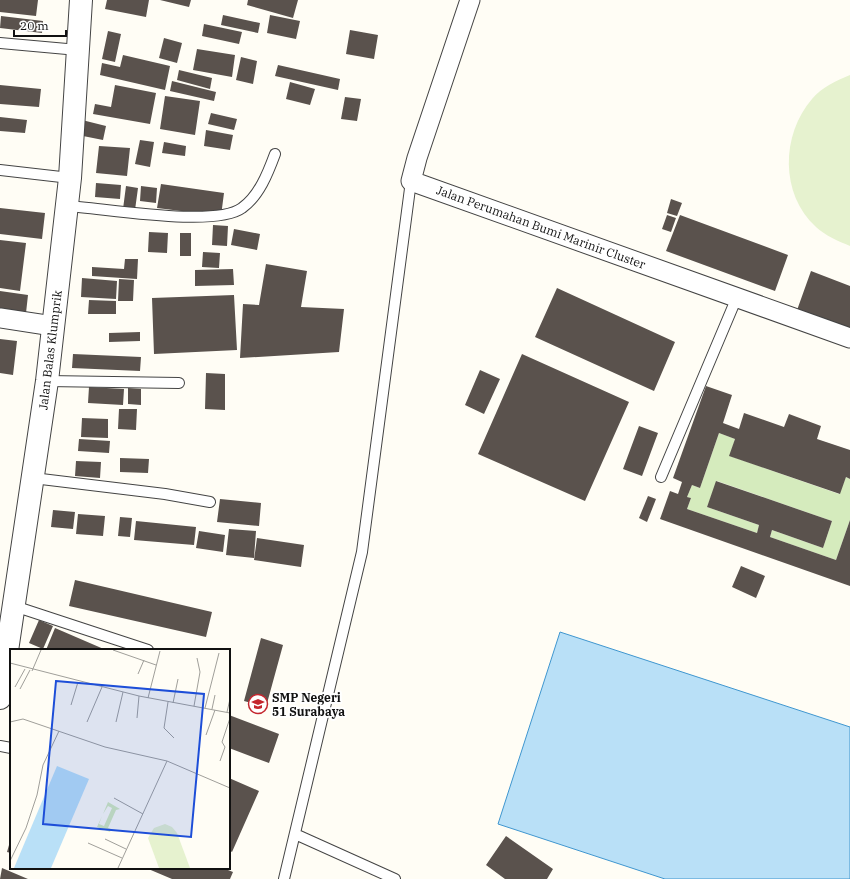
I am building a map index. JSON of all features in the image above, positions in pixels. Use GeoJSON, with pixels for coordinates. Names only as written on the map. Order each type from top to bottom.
{"type":"FeatureCollection","features":[{"type":"Feature","properties":{"kind":"street","name":"Jalan Balas Klumprik"},"geometry":{"type":"LineString","coordinates":[[0,698],[47,381],[70,178],[81,0]]}},
{"type":"Feature","properties":{"kind":"street"},"geometry":{"type":"LineString","coordinates":[[411,181],[417,158],[470,0]]}},
{"type":"Feature","properties":{"kind":"street","name":"Jalan Perumahan Bumi Marinir Cluster"},"geometry":{"type":"LineString","coordinates":[[411,181],[850,338]]}},
{"type":"Feature","properties":{"kind":"street"},"geometry":{"type":"LineString","coordinates":[[0,318],[53,326]]}},
{"type":"Feature","properties":{"kind":"lane"},"geometry":{"type":"LineString","coordinates":[[0,43],[78,50]]}},
{"type":"Feature","properties":{"kind":"lane"},"geometry":{"type":"LineString","coordinates":[[67,206],[162,216],[222,217],[233,214],[243,208],[266,179],[274,154]]}},
{"type":"Feature","properties":{"kind":"lane"},"geometry":{"type":"LineString","coordinates":[[0,170],[70,178]]}},
{"type":"Feature","properties":{"kind":"lane"},"geometry":{"type":"LineString","coordinates":[[284,879],[362,552],[411,181]]}},
{"type":"Feature","properties":{"kind":"lane"},"geometry":{"type":"LineString","coordinates":[[660,477],[737,297]]}},
{"type":"Feature","properties":{"kind":"lane"},"geometry":{"type":"LineString","coordinates":[[47,381],[179,383]]}},
{"type":"Feature","properties":{"kind":"lane"},"geometry":{"type":"LineString","coordinates":[[33,478],[165,494],[210,502]]}},
{"type":"Feature","properties":{"kind":"lane"},"geometry":{"type":"LineString","coordinates":[[14,606],[145,649]]}},
{"type":"Feature","properties":{"kind":"lane"},"geometry":{"type":"LineString","coordinates":[[0,746],[10,748]]}},
{"type":"Feature","properties":{"kind":"lane"},"geometry":{"type":"LineString","coordinates":[[295,834],[395,879]]}},
{"type":"Feature","properties":{"kind":"green space"},"geometry":{"type":"Polygon","coordinates":[[[850,75],[850,246],[824,233],[804,214],[796,198],[791,181],[789,164],[790,147],[794,130],[802,113],[820,91],[834,82],[850,75]]]}},
{"type":"Feature","properties":{"kind":"green space"},"geometry":{"type":"Polygon","coordinates":[[[719,433],[735,439],[730,456],[839,494],[846,477],[850,479],[850,520],[836,560],[770,537],[772,530],[823,548],[832,521],[717,481],[707,507],[759,525],[757,533],[687,509],[691,498],[687,497],[692,485],[700,488],[719,433]]]}},
{"type":"Feature","properties":{"kind":"water"},"geometry":{"type":"Polygon","coordinates":[[[560,632],[850,727],[850,879],[665,879],[498,824],[560,632]]]}},
{"type":"Feature","properties":{"kind":"building"},"geometry":{"type":"Polygon","coordinates":[[[0,0],[38,0],[36,16],[0,12],[0,0]]]}},
{"type":"Feature","properties":{"kind":"building"},"geometry":{"type":"Polygon","coordinates":[[[107,0],[149,0],[146,17],[105,9],[107,0]]]}},
{"type":"Feature","properties":{"kind":"building"},"geometry":{"type":"Polygon","coordinates":[[[160,0],[191,0],[189,7],[160,0]]]}},
{"type":"Feature","properties":{"kind":"building"},"geometry":{"type":"Polygon","coordinates":[[[248,0],[298,0],[293,18],[247,5],[248,0]]]}},
{"type":"Feature","properties":{"kind":"building"},"geometry":{"type":"Polygon","coordinates":[[[223,15],[260,23],[258,33],[221,25],[223,15]]]}},
{"type":"Feature","properties":{"kind":"building"},"geometry":{"type":"Polygon","coordinates":[[[270,15],[300,21],[296,39],[267,33],[270,15]]]}},
{"type":"Feature","properties":{"kind":"building"},"geometry":{"type":"Polygon","coordinates":[[[1,16],[43,21],[42,33],[0,28],[1,16]]]}},
{"type":"Feature","properties":{"kind":"building"},"geometry":{"type":"Polygon","coordinates":[[[204,24],[242,32],[239,44],[202,36],[204,24]]]}},
{"type":"Feature","properties":{"kind":"building"},"geometry":{"type":"Polygon","coordinates":[[[350,30],[378,35],[374,59],[346,54],[350,30]]]}},
{"type":"Feature","properties":{"kind":"building"},"geometry":{"type":"Polygon","coordinates":[[[108,31],[121,34],[115,62],[102,59],[108,31]]]}},
{"type":"Feature","properties":{"kind":"building"},"geometry":{"type":"Polygon","coordinates":[[[164,38],[182,43],[177,63],[159,58],[164,38]]]}},
{"type":"Feature","properties":{"kind":"building"},"geometry":{"type":"Polygon","coordinates":[[[197,49],[235,55],[232,77],[193,70],[197,49]]]}},
{"type":"Feature","properties":{"kind":"building"},"geometry":{"type":"Polygon","coordinates":[[[123,55],[170,66],[165,90],[100,75],[102,63],[120,67],[123,55]]]}},
{"type":"Feature","properties":{"kind":"building"},"geometry":{"type":"Polygon","coordinates":[[[241,57],[257,61],[253,84],[236,80],[241,57]]]}},
{"type":"Feature","properties":{"kind":"building"},"geometry":{"type":"Polygon","coordinates":[[[278,65],[340,79],[338,90],[275,76],[278,65]]]}},
{"type":"Feature","properties":{"kind":"building"},"geometry":{"type":"Polygon","coordinates":[[[179,70],[212,78],[210,89],[177,80],[179,70]]]}},
{"type":"Feature","properties":{"kind":"building"},"geometry":{"type":"Polygon","coordinates":[[[172,81],[216,92],[214,101],[170,91],[172,81]]]}},
{"type":"Feature","properties":{"kind":"building"},"geometry":{"type":"Polygon","coordinates":[[[290,82],[315,89],[310,105],[286,99],[290,82]]]}},
{"type":"Feature","properties":{"kind":"building"},"geometry":{"type":"Polygon","coordinates":[[[0,85],[41,89],[39,107],[0,104],[0,85]]]}},
{"type":"Feature","properties":{"kind":"building"},"geometry":{"type":"Polygon","coordinates":[[[115,85],[156,93],[150,124],[93,114],[95,104],[111,107],[115,85]]]}},
{"type":"Feature","properties":{"kind":"building"},"geometry":{"type":"Polygon","coordinates":[[[165,96],[200,101],[195,135],[160,129],[165,96]]]}},
{"type":"Feature","properties":{"kind":"building"},"geometry":{"type":"Polygon","coordinates":[[[345,97],[361,99],[357,121],[341,119],[345,97]]]}},
{"type":"Feature","properties":{"kind":"building"},"geometry":{"type":"Polygon","coordinates":[[[211,113],[237,119],[234,130],[208,124],[211,113]]]}},
{"type":"Feature","properties":{"kind":"building"},"geometry":{"type":"Polygon","coordinates":[[[0,117],[27,120],[25,133],[0,131],[0,117]]]}},
{"type":"Feature","properties":{"kind":"building"},"geometry":{"type":"Polygon","coordinates":[[[82,120],[106,126],[103,140],[78,135],[82,120]]]}},
{"type":"Feature","properties":{"kind":"building"},"geometry":{"type":"Polygon","coordinates":[[[206,130],[233,135],[230,150],[204,146],[206,130]]]}},
{"type":"Feature","properties":{"kind":"building"},"geometry":{"type":"Polygon","coordinates":[[[140,140],[154,142],[150,167],[135,164],[140,140]]]}},
{"type":"Feature","properties":{"kind":"building"},"geometry":{"type":"Polygon","coordinates":[[[164,142],[186,146],[185,156],[162,153],[164,142]]]}},
{"type":"Feature","properties":{"kind":"building"},"geometry":{"type":"Polygon","coordinates":[[[99,146],[130,148],[127,176],[96,173],[99,146]]]}},
{"type":"Feature","properties":{"kind":"building"},"geometry":{"type":"Polygon","coordinates":[[[96,183],[121,185],[120,199],[95,197],[96,183]]]}},
{"type":"Feature","properties":{"kind":"building"},"geometry":{"type":"Polygon","coordinates":[[[161,184],[224,193],[221,216],[157,208],[161,184]]]}},
{"type":"Feature","properties":{"kind":"building"},"geometry":{"type":"Polygon","coordinates":[[[126,186],[138,188],[135,210],[123,209],[126,186]]]}},
{"type":"Feature","properties":{"kind":"building"},"geometry":{"type":"Polygon","coordinates":[[[141,186],[157,188],[156,203],[140,201],[141,186]]]}},
{"type":"Feature","properties":{"kind":"building"},"geometry":{"type":"Polygon","coordinates":[[[671,199],[682,203],[677,216],[667,213],[671,199]]]}},
{"type":"Feature","properties":{"kind":"building"},"geometry":{"type":"Polygon","coordinates":[[[0,208],[45,213],[42,239],[0,234],[0,208]]]}},
{"type":"Feature","properties":{"kind":"building"},"geometry":{"type":"Polygon","coordinates":[[[667,215],[676,218],[671,232],[662,229],[667,215]]]}},
{"type":"Feature","properties":{"kind":"building"},"geometry":{"type":"Polygon","coordinates":[[[680,215],[788,255],[775,291],[666,251],[680,215]]]}},
{"type":"Feature","properties":{"kind":"building"},"geometry":{"type":"Polygon","coordinates":[[[213,225],[228,226],[227,246],[212,245],[213,225]]]}},
{"type":"Feature","properties":{"kind":"building"},"geometry":{"type":"Polygon","coordinates":[[[234,229],[260,234],[257,250],[231,245],[234,229]]]}},
{"type":"Feature","properties":{"kind":"building"},"geometry":{"type":"Polygon","coordinates":[[[149,232],[168,233],[167,253],[148,252],[149,232]]]}},
{"type":"Feature","properties":{"kind":"building"},"geometry":{"type":"Polygon","coordinates":[[[180,233],[191,233],[191,256],[180,256],[180,233]]]}},
{"type":"Feature","properties":{"kind":"building"},"geometry":{"type":"Polygon","coordinates":[[[0,240],[26,243],[20,291],[0,288],[0,240]]]}},
{"type":"Feature","properties":{"kind":"building"},"geometry":{"type":"Polygon","coordinates":[[[203,252],[220,253],[219,268],[202,267],[203,252]]]}},
{"type":"Feature","properties":{"kind":"building"},"geometry":{"type":"Polygon","coordinates":[[[125,259],[138,259],[137,279],[92,276],[92,267],[124,269],[125,259]]]}},
{"type":"Feature","properties":{"kind":"building"},"geometry":{"type":"Polygon","coordinates":[[[266,264],[307,271],[301,307],[344,309],[339,352],[240,358],[243,304],[259,305],[266,264]]]}},
{"type":"Feature","properties":{"kind":"building"},"geometry":{"type":"Polygon","coordinates":[[[233,269],[234,285],[195,286],[195,270],[233,269]]]}},
{"type":"Feature","properties":{"kind":"building"},"geometry":{"type":"Polygon","coordinates":[[[811,271],[850,286],[850,334],[796,313],[811,271]]]}},
{"type":"Feature","properties":{"kind":"building"},"geometry":{"type":"Polygon","coordinates":[[[82,278],[117,281],[116,299],[81,297],[82,278]]]}},
{"type":"Feature","properties":{"kind":"building"},"geometry":{"type":"Polygon","coordinates":[[[119,279],[134,280],[133,301],[118,301],[119,279]]]}},
{"type":"Feature","properties":{"kind":"building"},"geometry":{"type":"Polygon","coordinates":[[[557,288],[675,342],[654,391],[535,337],[557,288]]]}},
{"type":"Feature","properties":{"kind":"building"},"geometry":{"type":"Polygon","coordinates":[[[0,291],[28,295],[26,313],[0,310],[0,291]]]}},
{"type":"Feature","properties":{"kind":"building"},"geometry":{"type":"Polygon","coordinates":[[[234,295],[237,350],[154,354],[152,298],[234,295]]]}},
{"type":"Feature","properties":{"kind":"building"},"geometry":{"type":"Polygon","coordinates":[[[89,300],[116,301],[116,314],[88,314],[89,300]]]}},
{"type":"Feature","properties":{"kind":"building"},"geometry":{"type":"Polygon","coordinates":[[[140,332],[140,341],[109,342],[109,333],[140,332]]]}},
{"type":"Feature","properties":{"kind":"building"},"geometry":{"type":"Polygon","coordinates":[[[0,339],[17,341],[13,375],[0,373],[0,339]]]}},
{"type":"Feature","properties":{"kind":"building"},"geometry":{"type":"Polygon","coordinates":[[[73,354],[141,357],[140,371],[72,368],[73,354]]]}},
{"type":"Feature","properties":{"kind":"building"},"geometry":{"type":"Polygon","coordinates":[[[522,354],[629,402],[585,501],[478,454],[522,354]]]}},
{"type":"Feature","properties":{"kind":"building"},"geometry":{"type":"Polygon","coordinates":[[[480,370],[500,379],[484,414],[465,405],[480,370]]]}},
{"type":"Feature","properties":{"kind":"building"},"geometry":{"type":"Polygon","coordinates":[[[206,373],[225,374],[225,410],[205,409],[206,373]]]}},
{"type":"Feature","properties":{"kind":"building"},"geometry":{"type":"Polygon","coordinates":[[[706,386],[732,395],[723,423],[739,429],[744,413],[784,427],[789,414],[821,426],[817,439],[850,450],[850,479],[846,477],[840,494],[729,456],[735,439],[719,433],[700,488],[692,485],[687,497],[691,498],[687,509],[757,533],[759,525],[707,507],[716,481],[832,521],[823,548],[772,530],[770,537],[836,560],[850,520],[850,586],[660,519],[670,491],[678,494],[682,482],[673,478],[706,386]]]}},
{"type":"Feature","properties":{"kind":"building"},"geometry":{"type":"Polygon","coordinates":[[[89,387],[124,389],[123,405],[88,403],[89,387]]]}},
{"type":"Feature","properties":{"kind":"building"},"geometry":{"type":"Polygon","coordinates":[[[128,388],[141,389],[141,405],[128,404],[128,388]]]}},
{"type":"Feature","properties":{"kind":"building"},"geometry":{"type":"Polygon","coordinates":[[[119,409],[137,409],[136,430],[118,429],[119,409]]]}},
{"type":"Feature","properties":{"kind":"building"},"geometry":{"type":"Polygon","coordinates":[[[82,418],[108,419],[108,438],[81,437],[82,418]]]}},
{"type":"Feature","properties":{"kind":"building"},"geometry":{"type":"Polygon","coordinates":[[[639,426],[658,433],[642,476],[623,469],[639,426]]]}},
{"type":"Feature","properties":{"kind":"building"},"geometry":{"type":"Polygon","coordinates":[[[79,439],[110,441],[109,453],[78,451],[79,439]]]}},
{"type":"Feature","properties":{"kind":"building"},"geometry":{"type":"Polygon","coordinates":[[[120,458],[149,459],[148,473],[120,472],[120,458]]]}},
{"type":"Feature","properties":{"kind":"building"},"geometry":{"type":"Polygon","coordinates":[[[76,461],[101,462],[100,478],[75,476],[76,461]]]}},
{"type":"Feature","properties":{"kind":"building"},"geometry":{"type":"Polygon","coordinates":[[[648,496],[656,499],[647,522],[639,518],[648,496]]]}},
{"type":"Feature","properties":{"kind":"building"},"geometry":{"type":"Polygon","coordinates":[[[220,499],[261,503],[259,526],[217,522],[220,499]]]}},
{"type":"Feature","properties":{"kind":"building"},"geometry":{"type":"Polygon","coordinates":[[[53,510],[75,512],[73,529],[51,527],[53,510]]]}},
{"type":"Feature","properties":{"kind":"building"},"geometry":{"type":"Polygon","coordinates":[[[78,514],[105,516],[103,536],[76,534],[78,514]]]}},
{"type":"Feature","properties":{"kind":"building"},"geometry":{"type":"Polygon","coordinates":[[[120,517],[132,518],[130,537],[118,536],[120,517]]]}},
{"type":"Feature","properties":{"kind":"building"},"geometry":{"type":"Polygon","coordinates":[[[136,521],[196,527],[194,545],[134,540],[136,521]]]}},
{"type":"Feature","properties":{"kind":"building"},"geometry":{"type":"Polygon","coordinates":[[[229,529],[256,531],[254,558],[226,555],[229,529]]]}},
{"type":"Feature","properties":{"kind":"building"},"geometry":{"type":"Polygon","coordinates":[[[199,531],[225,535],[223,552],[196,548],[199,531]]]}},
{"type":"Feature","properties":{"kind":"building"},"geometry":{"type":"Polygon","coordinates":[[[257,538],[304,545],[301,567],[254,560],[257,538]]]}},
{"type":"Feature","properties":{"kind":"building"},"geometry":{"type":"Polygon","coordinates":[[[741,566],[765,576],[756,598],[732,587],[741,566]]]}},
{"type":"Feature","properties":{"kind":"building"},"geometry":{"type":"Polygon","coordinates":[[[75,580],[212,612],[206,637],[69,606],[75,580]]]}},
{"type":"Feature","properties":{"kind":"building"},"geometry":{"type":"Polygon","coordinates":[[[39,620],[53,626],[43,649],[29,643],[39,620]]]}},
{"type":"Feature","properties":{"kind":"building"},"geometry":{"type":"Polygon","coordinates":[[[55,628],[104,649],[46,649],[55,628]]]}},
{"type":"Feature","properties":{"kind":"building"},"geometry":{"type":"Polygon","coordinates":[[[261,638],[283,645],[266,707],[244,701],[261,638]]]}},
{"type":"Feature","properties":{"kind":"building"},"geometry":{"type":"Polygon","coordinates":[[[230,715],[279,734],[269,763],[230,748],[230,715]]]}},
{"type":"Feature","properties":{"kind":"building"},"geometry":{"type":"Polygon","coordinates":[[[230,778],[259,791],[232,852],[230,851],[230,778]]]}},
{"type":"Feature","properties":{"kind":"building"},"geometry":{"type":"Polygon","coordinates":[[[506,836],[553,869],[547,879],[505,879],[486,865],[506,836]]]}},
{"type":"Feature","properties":{"kind":"building"},"geometry":{"type":"Polygon","coordinates":[[[10,842],[10,853],[7,852],[10,842]]]}},
{"type":"Feature","properties":{"kind":"building"},"geometry":{"type":"Polygon","coordinates":[[[2,868],[28,879],[0,879],[2,868]]]}},
{"type":"Feature","properties":{"kind":"building"},"geometry":{"type":"Polygon","coordinates":[[[148,869],[226,869],[233,872],[230,879],[172,879],[148,869]]]}},
{"type":"Feature","properties":{"kind":"place","name":"SMP Negeri 51 Surabaya"},"geometry":{"type":"Point","coordinates":[258,704]}}]}
